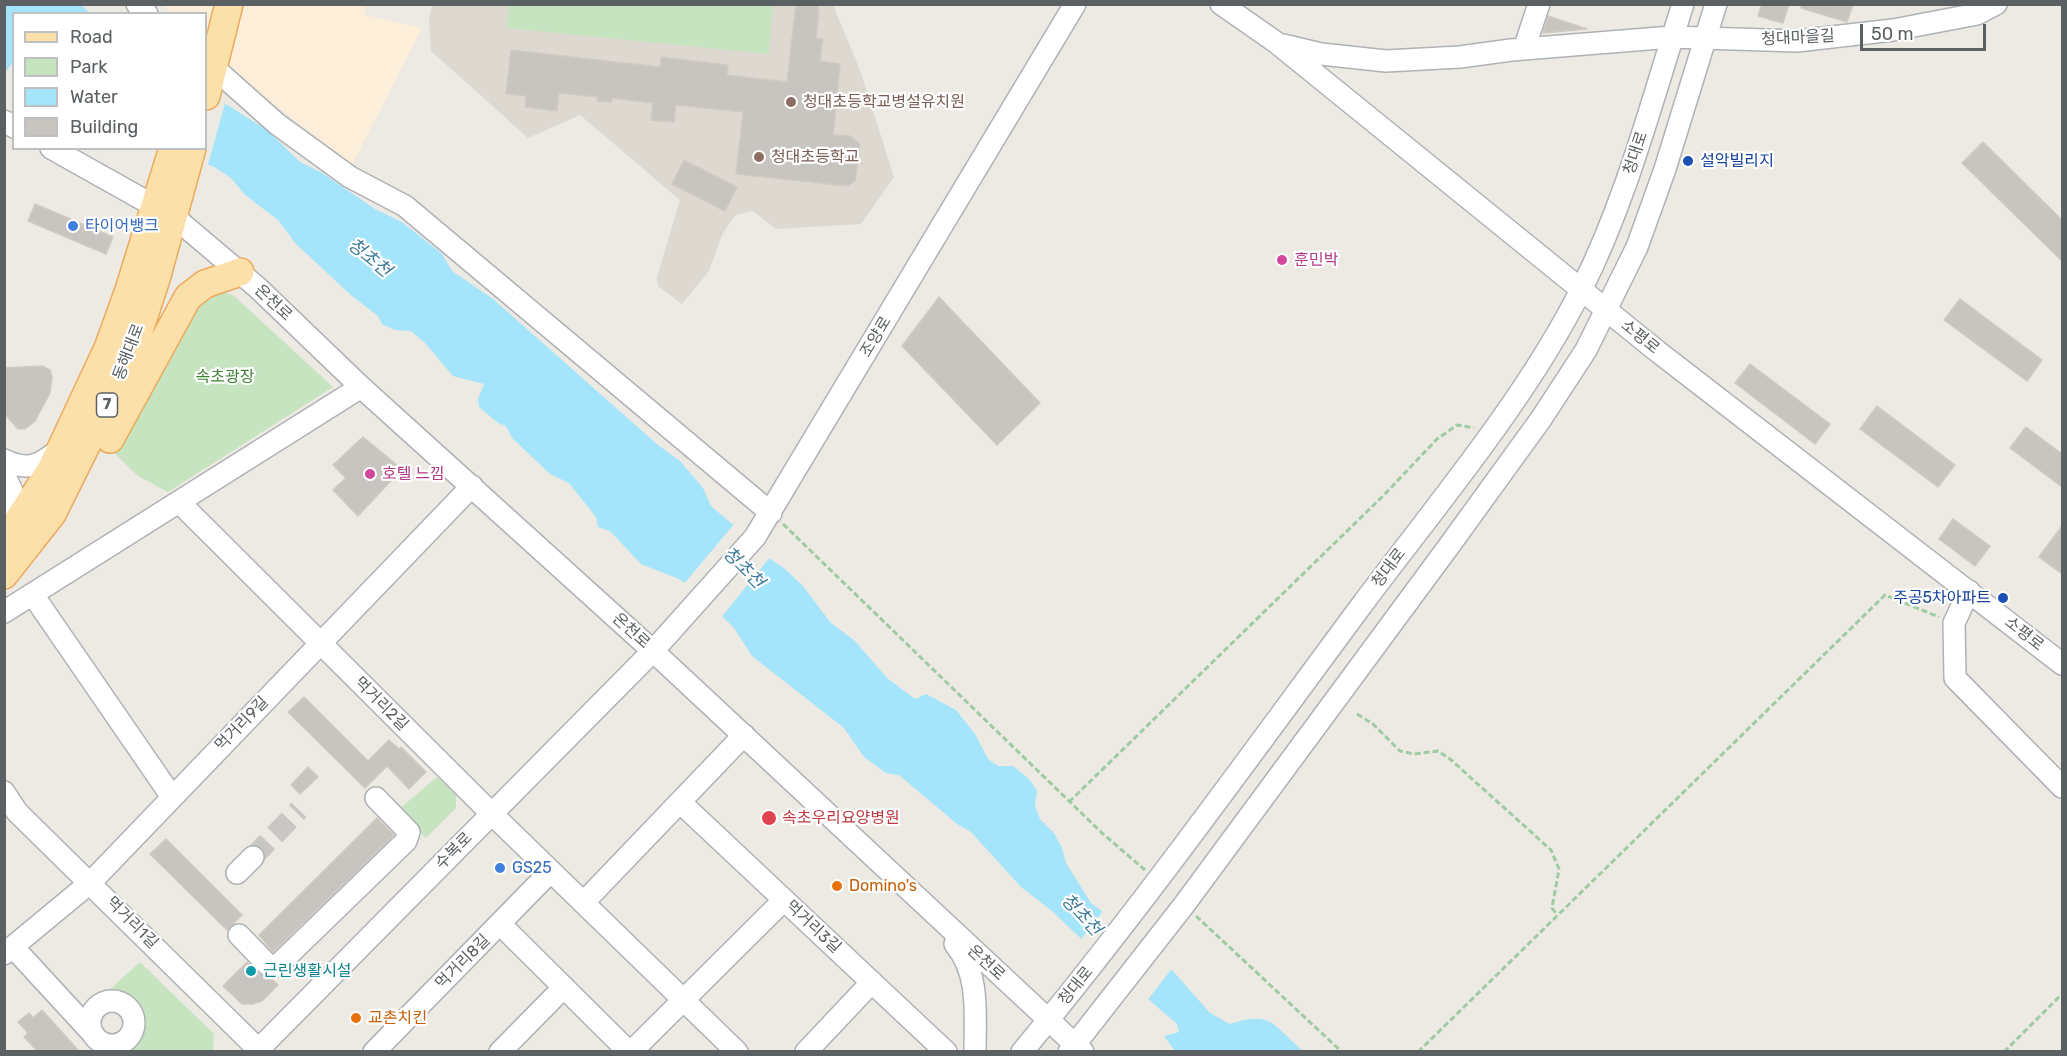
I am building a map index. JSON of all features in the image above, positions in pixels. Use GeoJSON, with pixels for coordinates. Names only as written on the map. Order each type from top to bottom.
{"type":"FeatureCollection","features":[{"type":"Feature","properties":{"kind":"main road"},"geometry":{"type":"LineString","coordinates":[[210,79],[229,4]]}},
{"type":"Feature","properties":{"kind":"main road","name":"7"},"geometry":{"type":"LineString","coordinates":[[176,163],[190,150]]}},
{"type":"Feature","properties":{"kind":"main road","name":"동해대로"},"geometry":{"type":"LineString","coordinates":[[4,575],[38,535],[70,481],[135,343],[176,163]]}},
{"type":"Feature","properties":{"kind":"main road","name":"동해대로"},"geometry":{"type":"LineString","coordinates":[[7,538],[41,489],[64,446],[165,211]]}},
{"type":"Feature","properties":{"kind":"main road"},"geometry":{"type":"LineString","coordinates":[[38,535],[80,485],[104,450],[188,297],[205,284],[240,273]]}},
{"type":"Feature","properties":{"kind":"street","name":"조양로"},"geometry":{"type":"LineString","coordinates":[[653,651],[755,537],[771,513],[1075,4]]}},
{"type":"Feature","properties":{"kind":"street","name":"소평로"},"geometry":{"type":"LineString","coordinates":[[1221,4],[1277,43],[1608,311],[2062,664]]}},
{"type":"Feature","properties":{"kind":"street"},"geometry":{"type":"LineString","coordinates":[[1524,49],[1539,4]]}},
{"type":"Feature","properties":{"kind":"street","name":"청대로"},"geometry":{"type":"LineString","coordinates":[[1022,1052],[1082,980],[1157,881],[1490,432],[1535,367],[1582,289],[1627,183],[1683,4]]}},
{"type":"Feature","properties":{"kind":"street","name":"청대로"},"geometry":{"type":"LineString","coordinates":[[1076,1049],[1541,419],[1586,350],[1631,263],[1650,214],[1716,4]]}},
{"type":"Feature","properties":{"kind":"street","name":"청대마을길"},"geometry":{"type":"LineString","coordinates":[[1705,39],[1808,40],[1893,30],[1977,14],[1996,4]]}},
{"type":"Feature","properties":{"kind":"street"},"geometry":{"type":"LineString","coordinates":[[1277,43],[1321,54],[1386,61],[1460,57],[1524,49],[1672,37],[1705,39]]}},
{"type":"Feature","properties":{"kind":"street"},"geometry":{"type":"LineString","coordinates":[[210,79],[350,177],[405,206],[771,513]]}},
{"type":"Feature","properties":{"kind":"street","name":"온천로"},"geometry":{"type":"LineString","coordinates":[[55,150],[165,211],[240,273],[361,387],[744,735],[1048,1020],[1076,1049]]}},
{"type":"Feature","properties":{"kind":"street"},"geometry":{"type":"LineString","coordinates":[[4,612],[361,387]]}},
{"type":"Feature","properties":{"kind":"street"},"geometry":{"type":"LineString","coordinates":[[4,460],[18,467],[33,466],[64,446]]}},
{"type":"Feature","properties":{"kind":"street"},"geometry":{"type":"LineString","coordinates":[[4,474],[12,491],[7,538]]}},
{"type":"Feature","properties":{"kind":"street","name":"먹거리9길"},"geometry":{"type":"LineString","coordinates":[[9,951],[91,882],[472,486]]}},
{"type":"Feature","properties":{"kind":"street","name":"먹거리2길"},"geometry":{"type":"LineString","coordinates":[[180,503],[491,813],[684,998],[736,1052]]}},
{"type":"Feature","properties":{"kind":"street"},"geometry":{"type":"LineString","coordinates":[[1970,591],[1954,623],[1955,678],[2062,787]]}},
{"type":"Feature","properties":{"kind":"street"},"geometry":{"type":"LineString","coordinates":[[33,595],[172,797]]}},
{"type":"Feature","properties":{"kind":"street","name":"수복로"},"geometry":{"type":"LineString","coordinates":[[258,1051],[653,651]]}},
{"type":"Feature","properties":{"kind":"street"},"geometry":{"type":"LineString","coordinates":[[584,902],[744,735]]}},
{"type":"Feature","properties":{"kind":"street","name":"먹거리1길"},"geometry":{"type":"LineString","coordinates":[[4,792],[11,816],[91,882],[258,1051]]}},
{"type":"Feature","properties":{"kind":"street"},"geometry":{"type":"LineString","coordinates":[[239,935],[268,965],[277,966],[406,841],[409,832],[376,798]]}},
{"type":"Feature","properties":{"kind":"street","name":"먹거리3길"},"geometry":{"type":"LineString","coordinates":[[681,803],[946,1052]]}},
{"type":"Feature","properties":{"kind":"street"},"geometry":{"type":"LineString","coordinates":[[237,873],[254,857]]}},
{"type":"Feature","properties":{"kind":"street","name":"먹거리8길"},"geometry":{"type":"LineString","coordinates":[[374,1052],[550,871]]}},
{"type":"Feature","properties":{"kind":"street"},"geometry":{"type":"LineString","coordinates":[[500,924],[630,1052],[784,900]]}},
{"type":"Feature","properties":{"kind":"street"},"geometry":{"type":"LineString","coordinates":[[922,904],[967,958],[974,984],[975,1052]]}},
{"type":"Feature","properties":{"kind":"street"},"geometry":{"type":"LineString","coordinates":[[9,951],[102,1045]]}},
{"type":"Feature","properties":{"kind":"street"},"geometry":{"type":"LineString","coordinates":[[806,1052],[872,982]]}},
{"type":"Feature","properties":{"kind":"street"},"geometry":{"type":"LineString","coordinates":[[500,1052],[564,987]]}},
{"type":"Feature","properties":{"kind":"path"},"geometry":{"type":"LineString","coordinates":[[1069,802],[1385,494],[1437,438],[1457,424],[1490,432]]}},
{"type":"Feature","properties":{"kind":"path"},"geometry":{"type":"LineString","coordinates":[[771,513],[1069,802],[1157,881]]}},
{"type":"Feature","properties":{"kind":"path"},"geometry":{"type":"LineString","coordinates":[[1418,1052],[1885,595],[1954,623]]}},
{"type":"Feature","properties":{"kind":"path"},"geometry":{"type":"LineString","coordinates":[[1357,714],[1373,724],[1400,751],[1414,754],[1438,751],[1450,759],[1551,850],[1559,869],[1552,908],[1557,915]]}},
{"type":"Feature","properties":{"kind":"path"},"geometry":{"type":"LineString","coordinates":[[1184,905],[1342,1052]]}},
{"type":"Feature","properties":{"kind":"path"},"geometry":{"type":"LineString","coordinates":[[2004,1052],[2062,994]]}},
{"type":"Feature","properties":{"kind":"shaded area","name":"청대초등학교"},"geometry":{"type":"Polygon","coordinates":[[[433,4],[833,5],[860,70],[894,177],[861,224],[776,229],[753,211],[739,214],[733,218],[722,235],[709,271],[682,304],[658,286],[657,277],[680,200],[580,115],[528,138],[431,51],[429,17],[433,4]]]}},
{"type":"Feature","properties":{"kind":"shaded area"},"geometry":{"type":"Polygon","coordinates":[[[163,5],[366,5],[364,15],[422,28],[352,165],[239,77],[207,46],[207,12],[171,12],[163,5]]]}},
{"type":"Feature","properties":{"kind":"green space"},"geometry":{"type":"Polygon","coordinates":[[[509,4],[773,5],[769,54],[507,28],[509,4]]]}},
{"type":"Feature","properties":{"kind":"green space","name":"속초광장"},"geometry":{"type":"Polygon","coordinates":[[[218,291],[233,295],[333,387],[168,492],[138,476],[111,450],[190,304],[218,291]]]}},
{"type":"Feature","properties":{"kind":"green space"},"geometry":{"type":"Polygon","coordinates":[[[437,777],[456,795],[456,808],[426,838],[398,810],[437,777]]]}},
{"type":"Feature","properties":{"kind":"green space"},"geometry":{"type":"Polygon","coordinates":[[[140,962],[214,1034],[213,1051],[135,1051],[130,1046],[136,1042],[144,1026],[139,1010],[128,997],[106,993],[140,962]]]}},
{"type":"Feature","properties":{"kind":"water"},"geometry":{"type":"Polygon","coordinates":[[[5,4],[81,5],[89,12],[12,12],[12,63],[5,73],[5,4]]]}},
{"type":"Feature","properties":{"kind":"water","name":"청초천"},"geometry":{"type":"Polygon","coordinates":[[[213,96],[267,130],[300,162],[322,173],[375,209],[402,222],[442,254],[452,271],[493,299],[658,445],[680,461],[703,488],[711,506],[743,533],[760,552],[785,569],[803,586],[830,622],[855,641],[887,678],[915,699],[926,694],[956,710],[975,734],[988,759],[998,766],[1013,766],[1028,778],[1037,790],[1035,806],[1040,819],[1054,833],[1062,848],[1066,863],[1091,903],[1158,954],[1210,1013],[1230,1024],[1255,1019],[1271,1022],[1303,1051],[1175,1051],[1164,1036],[1179,1032],[1177,1024],[1112,968],[1052,911],[1021,887],[971,832],[957,824],[899,775],[886,773],[864,757],[844,728],[752,656],[734,628],[697,591],[679,579],[641,564],[610,531],[598,527],[596,517],[569,483],[550,474],[512,438],[506,426],[498,423],[479,407],[478,399],[484,384],[453,376],[425,343],[411,331],[395,330],[382,324],[378,316],[352,296],[296,244],[278,220],[245,195],[231,178],[195,159],[207,150],[213,96]]]}},
{"type":"Feature","properties":{"kind":"pier"},"geometry":{"type":"Polygon","coordinates":[[[207,90],[226,100],[207,168],[175,150],[207,150],[207,90]]]}},
{"type":"Feature","properties":{"kind":"pier"},"geometry":{"type":"Polygon","coordinates":[[[735,523],[771,556],[720,619],[706,603],[683,585],[735,523]]]}},
{"type":"Feature","properties":{"kind":"pier"},"geometry":{"type":"Polygon","coordinates":[[[1104,910],[1160,952],[1173,967],[1147,1001],[1123,977],[1110,971],[1079,942],[1104,910]]]}},
{"type":"Feature","properties":{"kind":"building"},"geometry":{"type":"Polygon","coordinates":[[[796,4],[817,4],[819,11],[816,38],[823,39],[820,61],[840,64],[833,135],[850,136],[860,144],[855,181],[848,186],[736,174],[743,112],[676,105],[674,122],[651,120],[653,103],[612,98],[612,102],[597,101],[597,97],[559,93],[557,111],[525,107],[526,96],[506,94],[511,50],[660,67],[661,57],[728,65],[727,75],[787,82],[796,4]]]}},
{"type":"Feature","properties":{"kind":"building"},"geometry":{"type":"Polygon","coordinates":[[[1762,4],[1789,4],[1783,23],[1758,16],[1762,4]]]}},
{"type":"Feature","properties":{"kind":"building"},"geometry":{"type":"Polygon","coordinates":[[[1801,4],[1853,4],[1847,22],[1801,8],[1801,4]]]}},
{"type":"Feature","properties":{"kind":"building"},"geometry":{"type":"Polygon","coordinates":[[[1548,16],[1587,29],[1543,33],[1548,16]]]}},
{"type":"Feature","properties":{"kind":"building"},"geometry":{"type":"Polygon","coordinates":[[[1983,142],[2062,220],[2062,261],[1962,163],[1983,142]]]}},
{"type":"Feature","properties":{"kind":"building"},"geometry":{"type":"Polygon","coordinates":[[[684,160],[737,187],[725,211],[672,184],[684,160]]]}},
{"type":"Feature","properties":{"kind":"building"},"geometry":{"type":"Polygon","coordinates":[[[35,204],[113,237],[106,254],[28,221],[35,204]]]}},
{"type":"Feature","properties":{"kind":"building"},"geometry":{"type":"Polygon","coordinates":[[[939,297],[1040,403],[997,445],[902,346],[939,297]]]}},
{"type":"Feature","properties":{"kind":"building"},"geometry":{"type":"Polygon","coordinates":[[[1960,299],[2042,360],[2027,381],[1944,320],[1960,299]]]}},
{"type":"Feature","properties":{"kind":"building"},"geometry":{"type":"Polygon","coordinates":[[[1750,364],[1830,424],[1815,444],[1735,383],[1750,364]]]}},
{"type":"Feature","properties":{"kind":"building"},"geometry":{"type":"Polygon","coordinates":[[[42,366],[50,370],[52,377],[50,393],[35,421],[25,429],[18,429],[4,413],[4,368],[42,366]]]}},
{"type":"Feature","properties":{"kind":"building"},"geometry":{"type":"Polygon","coordinates":[[[1877,406],[1955,465],[1938,487],[1860,429],[1877,406]]]}},
{"type":"Feature","properties":{"kind":"building"},"geometry":{"type":"Polygon","coordinates":[[[2026,427],[2062,454],[2062,487],[2010,448],[2026,427]]]}},
{"type":"Feature","properties":{"kind":"building","name":"호텔 느낌"},"geometry":{"type":"Polygon","coordinates":[[[363,437],[402,469],[358,516],[333,490],[346,478],[333,465],[363,437]]]}},
{"type":"Feature","properties":{"kind":"building"},"geometry":{"type":"Polygon","coordinates":[[[1953,519],[1990,546],[1975,566],[1939,539],[1953,519]]]}},
{"type":"Feature","properties":{"kind":"building"},"geometry":{"type":"Polygon","coordinates":[[[2062,526],[2062,574],[2039,557],[2062,526]]]}},
{"type":"Feature","properties":{"kind":"building"},"geometry":{"type":"Polygon","coordinates":[[[304,697],[368,761],[389,740],[399,749],[401,747],[426,772],[409,789],[387,766],[365,788],[288,712],[304,697]]]}},
{"type":"Feature","properties":{"kind":"building"},"geometry":{"type":"Polygon","coordinates":[[[308,767],[318,777],[300,794],[291,785],[308,767]]]}},
{"type":"Feature","properties":{"kind":"building"},"geometry":{"type":"Polygon","coordinates":[[[377,818],[394,835],[273,952],[259,935],[377,818]]]}},
{"type":"Feature","properties":{"kind":"building"},"geometry":{"type":"Polygon","coordinates":[[[166,839],[242,915],[227,930],[150,854],[166,839]]]}},
{"type":"Feature","properties":{"kind":"building","name":"근린생활시설"},"geometry":{"type":"Polygon","coordinates":[[[247,962],[259,974],[271,978],[278,985],[262,1001],[242,1004],[223,986],[247,962]]]}},
{"type":"Feature","properties":{"kind":"building"},"geometry":{"type":"Polygon","coordinates":[[[42,1010],[80,1052],[38,1052],[24,1037],[28,1033],[18,1022],[29,1013],[33,1018],[42,1010]]]}},
{"type":"Feature","properties":{"kind":"tunnel"},"geometry":{"type":"LineString","coordinates":[[253,857],[299,810]]}},
{"type":"Feature","properties":{"kind":"place","name":"청대초등학교병설유치원"},"geometry":{"type":"Point","coordinates":[791,102]}},
{"type":"Feature","properties":{"kind":"place","name":"청대초등학교"},"geometry":{"type":"Point","coordinates":[759,157]}},
{"type":"Feature","properties":{"kind":"place","name":"설악빌리지"},"geometry":{"type":"Point","coordinates":[1688,161]}},
{"type":"Feature","properties":{"kind":"place","name":"타이어뱅크"},"geometry":{"type":"Point","coordinates":[73,226]}},
{"type":"Feature","properties":{"kind":"place","name":"훈민박"},"geometry":{"type":"Point","coordinates":[1282,260]}},
{"type":"Feature","properties":{"kind":"place","name":"호텔 느낌"},"geometry":{"type":"Point","coordinates":[370,474]}},
{"type":"Feature","properties":{"kind":"place","name":"주공5차아파트"},"geometry":{"type":"Point","coordinates":[2003,598]}},
{"type":"Feature","properties":{"kind":"place","name":"속초우리요양병원"},"geometry":{"type":"Point","coordinates":[769,818]}},
{"type":"Feature","properties":{"kind":"place","name":"GS25"},"geometry":{"type":"Point","coordinates":[500,868]}},
{"type":"Feature","properties":{"kind":"place","name":"Domino's"},"geometry":{"type":"Point","coordinates":[837,886]}},
{"type":"Feature","properties":{"kind":"place","name":"근린생활시설"},"geometry":{"type":"Point","coordinates":[251,971]}},
{"type":"Feature","properties":{"kind":"place","name":"교촌치킨"},"geometry":{"type":"Point","coordinates":[356,1018]}}]}
